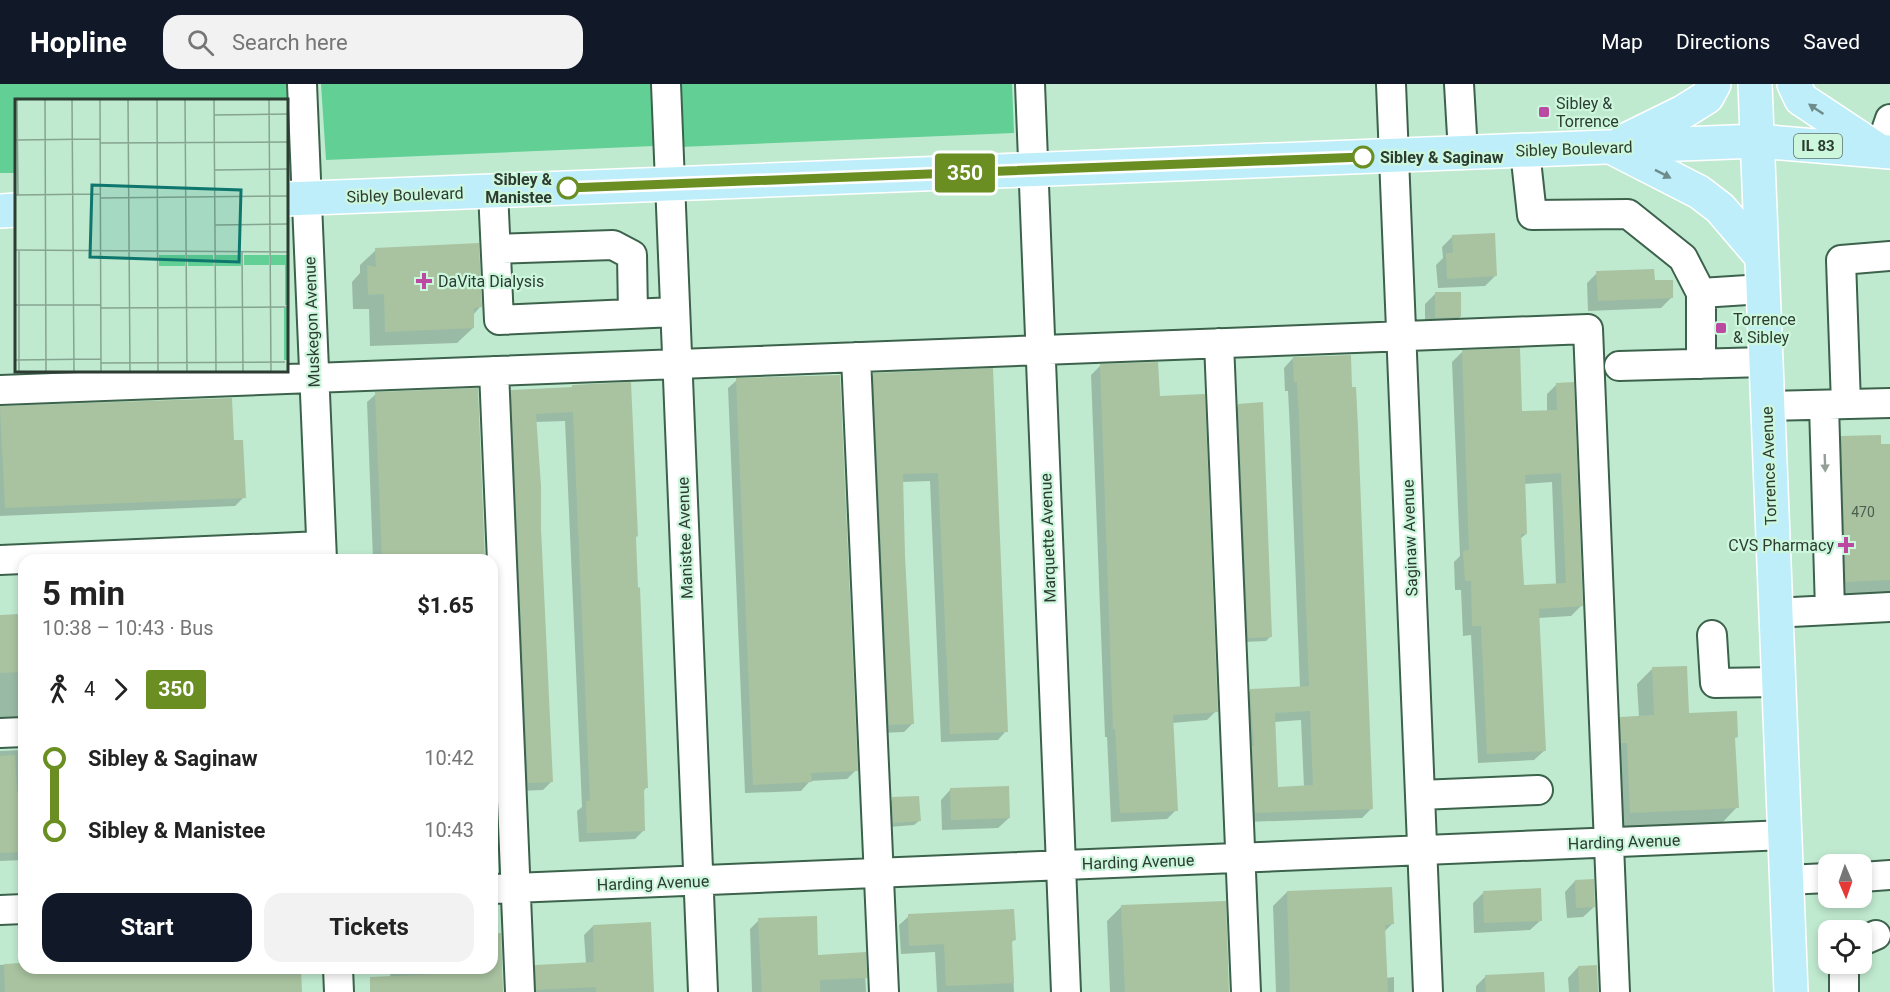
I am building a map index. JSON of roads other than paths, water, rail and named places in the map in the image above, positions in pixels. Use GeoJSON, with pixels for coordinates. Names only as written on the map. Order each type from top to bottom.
{"type":"FeatureCollection","features":[{"type":"Feature","properties":{"kind":"main road"},"geometry":{"type":"LineString","coordinates":[[1611,147],[1683,112],[1707,97],[1713,84]]}},
{"type":"Feature","properties":{"kind":"main road","name":"Torrence Avenue"},"geometry":{"type":"LineString","coordinates":[[1755,84],[1791,992]]}},
{"type":"Feature","properties":{"kind":"main road"},"geometry":{"type":"LineString","coordinates":[[1794,84],[1801,99],[1885,152]]}},
{"type":"Feature","properties":{"kind":"main road","name":"Sibley Boulevard"},"geometry":{"type":"LineString","coordinates":[[297,199],[1757,141],[1885,152]]}},
{"type":"Feature","properties":{"kind":"main road"},"geometry":{"type":"LineString","coordinates":[[1611,147],[1699,192],[1720,208],[1761,256]]}},
{"type":"Feature","properties":{"kind":"main road"},"geometry":{"type":"LineString","coordinates":[[0,211],[15,210]]}},
{"type":"Feature","properties":{"kind":"street","name":"Muskegon Avenue"},"geometry":{"type":"LineString","coordinates":[[302,84],[297,199],[314,378],[321,553]]}},
{"type":"Feature","properties":{"kind":"street","name":"Manistee Avenue"},"geometry":{"type":"LineString","coordinates":[[666,84],[703,992]]}},
{"type":"Feature","properties":{"kind":"street","name":"Marquette Avenue"},"geometry":{"type":"LineString","coordinates":[[1030,84],[1066,992]]}},
{"type":"Feature","properties":{"kind":"street","name":"Saginaw Avenue"},"geometry":{"type":"LineString","coordinates":[[1391,84],[1428,992]]}},
{"type":"Feature","properties":{"kind":"street"},"geometry":{"type":"LineString","coordinates":[[1459,84],[1463,153]]}},
{"type":"Feature","properties":{"kind":"street"},"geometry":{"type":"LineString","coordinates":[[1885,152],[1890,119]]}},
{"type":"Feature","properties":{"kind":"street"},"geometry":{"type":"LineString","coordinates":[[1525,151],[1532,215],[1628,214],[1683,258],[1701,293],[1701,364]]}},
{"type":"Feature","properties":{"kind":"street"},"geometry":{"type":"LineString","coordinates":[[493,191],[499,320],[675,312]]}},
{"type":"Feature","properties":{"kind":"street"},"geometry":{"type":"LineString","coordinates":[[496,249],[614,245],[632,255],[633,314]]}},
{"type":"Feature","properties":{"kind":"street"},"geometry":{"type":"LineString","coordinates":[[1830,610],[1841,260],[1890,256]]}},
{"type":"Feature","properties":{"kind":"street"},"geometry":{"type":"LineString","coordinates":[[1701,293],[1763,289]]}},
{"type":"Feature","properties":{"kind":"street"},"geometry":{"type":"LineString","coordinates":[[0,390],[1588,329],[1615,992]]}},
{"type":"Feature","properties":{"kind":"street"},"geometry":{"type":"LineString","coordinates":[[1219,343],[1246,992]]}},
{"type":"Feature","properties":{"kind":"street"},"geometry":{"type":"LineString","coordinates":[[856,357],[884,992]]}},
{"type":"Feature","properties":{"kind":"street"},"geometry":{"type":"LineString","coordinates":[[1619,366],[1765,362]]}},
{"type":"Feature","properties":{"kind":"street"},"geometry":{"type":"LineString","coordinates":[[494,371],[498,554]]}},
{"type":"Feature","properties":{"kind":"street"},"geometry":{"type":"LineString","coordinates":[[1767,406],[1890,403]]}},
{"type":"Feature","properties":{"kind":"street"},"geometry":{"type":"LineString","coordinates":[[275,554],[321,553]]}},
{"type":"Feature","properties":{"kind":"street"},"geometry":{"type":"LineString","coordinates":[[0,560],[18,560]]}},
{"type":"Feature","properties":{"kind":"street"},"geometry":{"type":"LineString","coordinates":[[498,578],[504,889],[520,992]]}},
{"type":"Feature","properties":{"kind":"street"},"geometry":{"type":"LineString","coordinates":[[1775,613],[1890,607]]}},
{"type":"Feature","properties":{"kind":"street"},"geometry":{"type":"LineString","coordinates":[[1712,635],[1715,683],[1778,682]]}},
{"type":"Feature","properties":{"kind":"street"},"geometry":{"type":"LineString","coordinates":[[0,733],[18,732]]}},
{"type":"Feature","properties":{"kind":"street"},"geometry":{"type":"LineString","coordinates":[[1420,795],[1538,790]]}},
{"type":"Feature","properties":{"kind":"street","name":"Harding Avenue"},"geometry":{"type":"LineString","coordinates":[[504,889],[1784,835]]}},
{"type":"Feature","properties":{"kind":"street"},"geometry":{"type":"LineString","coordinates":[[1872,876],[1890,875]]}},
{"type":"Feature","properties":{"kind":"street"},"geometry":{"type":"LineString","coordinates":[[1786,880],[1818,878]]}},
{"type":"Feature","properties":{"kind":"street"},"geometry":{"type":"LineString","coordinates":[[0,910],[18,909]]}},
{"type":"Feature","properties":{"kind":"street"},"geometry":{"type":"LineString","coordinates":[[338,974],[339,992]]}},
{"type":"Feature","properties":{"kind":"street"},"geometry":{"type":"LineString","coordinates":[[1844,974],[1845,992]]}},
{"type":"Feature","properties":{"kind":"place","name":"Sibley & Torrence"},"geometry":{"type":"Point","coordinates":[1544,112]}},
{"type":"Feature","properties":{"kind":"place","name":"Sibley & Saginaw"},"geometry":{"type":"Point","coordinates":[1363,157]}},
{"type":"Feature","properties":{"kind":"place","name":"Sibley & Manistee"},"geometry":{"type":"Point","coordinates":[568,188]}},
{"type":"Feature","properties":{"kind":"place","name":"DaVita Dialysis"},"geometry":{"type":"Point","coordinates":[424,281]}},
{"type":"Feature","properties":{"kind":"place","name":"Torrence & Sibley"},"geometry":{"type":"Point","coordinates":[1721,328]}},
{"type":"Feature","properties":{"kind":"place","name":"CVS Pharmacy"},"geometry":{"type":"Point","coordinates":[1846,545]}}]}
